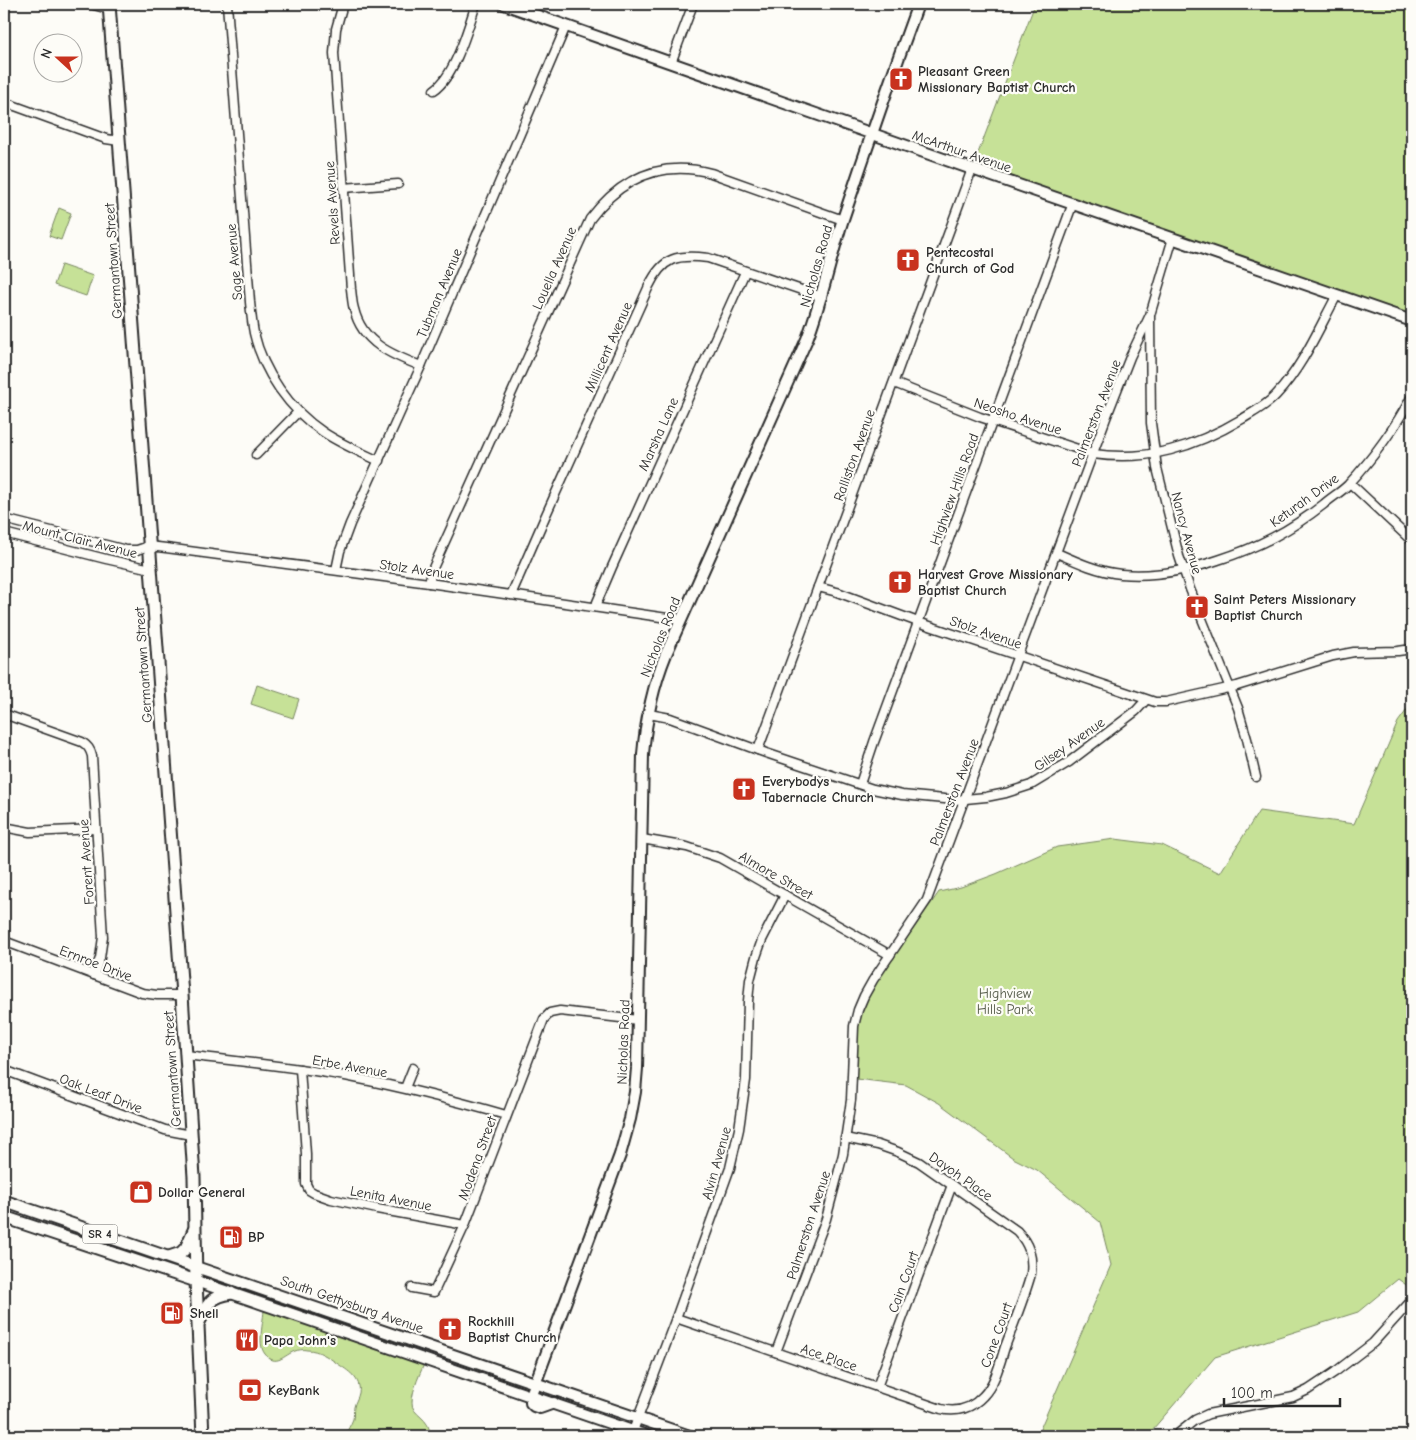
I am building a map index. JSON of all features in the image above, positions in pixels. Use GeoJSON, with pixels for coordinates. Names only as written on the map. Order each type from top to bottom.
{"type":"FeatureCollection","features":[{"type":"Feature","properties":{"kind":"main road","name":"Germantown Street"},"geometry":{"type":"LineString","coordinates":[[109,5],[186,1055],[196,1226],[196,1281],[203,1436]]}},
{"type":"Feature","properties":{"kind":"main road","name":"South Gettysburg Avenue"},"geometry":{"type":"LineString","coordinates":[[4,1201],[196,1267]]}},
{"type":"Feature","properties":{"kind":"main road","name":"South Gettysburg Avenue"},"geometry":{"type":"LineString","coordinates":[[4,1216],[196,1281]]}},
{"type":"Feature","properties":{"kind":"main road"},"geometry":{"type":"LineString","coordinates":[[169,1257],[182,1253],[196,1226]]}},
{"type":"Feature","properties":{"kind":"main road"},"geometry":{"type":"LineString","coordinates":[[198,1324],[212,1300],[221,1295],[231,1293]]}},
{"type":"Feature","properties":{"kind":"street"},"geometry":{"type":"LineString","coordinates":[[90,4],[101,8],[109,5]]}},
{"type":"Feature","properties":{"kind":"street","name":"Sage Avenue"},"geometry":{"type":"LineString","coordinates":[[227,4],[243,227],[253,325],[265,365],[298,412],[330,437],[379,460]]}},
{"type":"Feature","properties":{"kind":"street","name":"Revels Avenue"},"geometry":{"type":"LineString","coordinates":[[343,4],[334,45],[351,290],[356,315],[362,327],[376,344],[392,355],[421,366]]}},
{"type":"Feature","properties":{"kind":"street"},"geometry":{"type":"LineString","coordinates":[[434,90],[444,81],[456,59],[476,4]]}},
{"type":"Feature","properties":{"kind":"street","name":"McArthur Avenue"},"geometry":{"type":"LineString","coordinates":[[504,4],[972,169],[1412,321]]}},
{"type":"Feature","properties":{"kind":"street"},"geometry":{"type":"LineString","coordinates":[[671,63],[693,4]]}},
{"type":"Feature","properties":{"kind":"street","name":"Nicholas Road"},"geometry":{"type":"LineString","coordinates":[[531,1395],[612,1175],[626,1133],[635,1092],[643,754],[648,714],[661,667],[818,312],[843,220],[879,111],[918,4]]}},
{"type":"Feature","properties":{"kind":"street","name":"Tubman Avenue"},"geometry":{"type":"LineString","coordinates":[[336,570],[340,551],[350,524],[421,366],[566,26]]}},
{"type":"Feature","properties":{"kind":"street"},"geometry":{"type":"LineString","coordinates":[[4,102],[106,139],[119,141]]}},
{"type":"Feature","properties":{"kind":"street","name":"Louella Avenue"},"geometry":{"type":"LineString","coordinates":[[429,583],[433,568],[590,219],[609,197],[629,182],[652,173],[674,169],[696,170],[711,173],[843,220]]}},
{"type":"Feature","properties":{"kind":"street","name":"Ralliston Avenue"},"geometry":{"type":"LineString","coordinates":[[758,750],[972,169]]}},
{"type":"Feature","properties":{"kind":"street"},"geometry":{"type":"LineString","coordinates":[[344,188],[398,184]]}},
{"type":"Feature","properties":{"kind":"street","name":"Highview Hills Road"},"geometry":{"type":"LineString","coordinates":[[860,784],[1073,203]]}},
{"type":"Feature","properties":{"kind":"street","name":"Palmerston Avenue"},"geometry":{"type":"LineString","coordinates":[[776,1352],[826,1219],[838,1174],[851,1100],[854,1026],[858,1010],[868,988],[927,900],[1093,454],[1130,357],[1150,315],[1173,238]]}},
{"type":"Feature","properties":{"kind":"street","name":"Millicent Avenue"},"geometry":{"type":"LineString","coordinates":[[511,595],[544,517],[658,270],[674,258],[691,256],[708,258],[822,297]]}},
{"type":"Feature","properties":{"kind":"street","name":"Marsha Lane"},"geometry":{"type":"LineString","coordinates":[[595,607],[745,272]]}},
{"type":"Feature","properties":{"kind":"street","name":"Neosho Avenue"},"geometry":{"type":"LineString","coordinates":[[894,383],[960,410],[1093,454],[1110,457],[1155,454],[1187,445],[1223,430],[1271,400],[1302,361],[1337,296]]}},
{"type":"Feature","properties":{"kind":"street","name":"Nancy Avenue"},"geometry":{"type":"LineString","coordinates":[[1150,315],[1151,423],[1155,454],[1173,536],[1184,571],[1238,708],[1256,777]]}},
{"type":"Feature","properties":{"kind":"street","name":"Keturah Drive"},"geometry":{"type":"LineString","coordinates":[[1056,553],[1090,567],[1119,574],[1162,574],[1184,571],[1244,552],[1280,534],[1307,517],[1350,483],[1383,442],[1412,396]]}},
{"type":"Feature","properties":{"kind":"street"},"geometry":{"type":"LineString","coordinates":[[256,455],[298,412]]}},
{"type":"Feature","properties":{"kind":"street"},"geometry":{"type":"LineString","coordinates":[[1350,483],[1412,541]]}},
{"type":"Feature","properties":{"kind":"street","name":"Mount Clair Avenue"},"geometry":{"type":"LineString","coordinates":[[4,519],[126,550],[137,550],[149,546]]}},
{"type":"Feature","properties":{"kind":"street","name":"Mount Clair Avenue"},"geometry":{"type":"LineString","coordinates":[[4,533],[151,569]]}},
{"type":"Feature","properties":{"kind":"street","name":"Stolz Avenue"},"geometry":{"type":"LineString","coordinates":[[149,546],[336,570],[681,620]]}},
{"type":"Feature","properties":{"kind":"street","name":"Stolz Avenue"},"geometry":{"type":"LineString","coordinates":[[818,587],[846,595],[918,622],[1146,700]]}},
{"type":"Feature","properties":{"kind":"street"},"geometry":{"type":"LineString","coordinates":[[1146,700],[1166,702],[1229,688],[1333,656],[1364,651],[1412,649]]}},
{"type":"Feature","properties":{"kind":"street","name":"Gilsey Avenue"},"geometry":{"type":"LineString","coordinates":[[648,714],[670,718],[860,784],[902,795],[936,799],[964,799],[999,794],[1032,785],[1069,762],[1134,712],[1146,700]]}},
{"type":"Feature","properties":{"kind":"street","name":"Forent Avenue"},"geometry":{"type":"LineString","coordinates":[[4,714],[82,742],[88,747],[92,756],[103,937],[100,958],[94,975]]}},
{"type":"Feature","properties":{"kind":"street"},"geometry":{"type":"LineString","coordinates":[[4,828],[30,832],[96,829]]}},
{"type":"Feature","properties":{"kind":"street","name":"Almore Street"},"geometry":{"type":"LineString","coordinates":[[642,839],[672,843],[711,854],[729,862],[890,955]]}},
{"type":"Feature","properties":{"kind":"street","name":"Alvin Avenue"},"geometry":{"type":"LineString","coordinates":[[633,1431],[730,1168],[741,1122],[745,1089],[750,980],[762,940],[785,895]]}},
{"type":"Feature","properties":{"kind":"street","name":"Ernroe Drive"},"geometry":{"type":"LineString","coordinates":[[4,941],[142,993],[182,995]]}},
{"type":"Feature","properties":{"kind":"street","name":"Modena Street"},"geometry":{"type":"LineString","coordinates":[[412,1288],[434,1292],[465,1225],[544,1019],[550,1013],[560,1011],[638,1020]]}},
{"type":"Feature","properties":{"kind":"street","name":"Erbe Avenue"},"geometry":{"type":"LineString","coordinates":[[186,1055],[348,1077],[452,1099],[506,1115]]}},
{"type":"Feature","properties":{"kind":"street"},"geometry":{"type":"LineString","coordinates":[[405,1088],[412,1068]]}},
{"type":"Feature","properties":{"kind":"street","name":"Lenita Avenue"},"geometry":{"type":"LineString","coordinates":[[300,1069],[306,1154],[306,1184],[309,1190],[331,1198],[377,1209],[465,1225]]}},
{"type":"Feature","properties":{"kind":"street","name":"Oak Leaf Drive"},"geometry":{"type":"LineString","coordinates":[[4,1070],[166,1130],[191,1135]]}},
{"type":"Feature","properties":{"kind":"street","name":"Dayoh Place"},"geometry":{"type":"LineString","coordinates":[[845,1138],[878,1145],[898,1152],[919,1162],[952,1185],[1023,1237],[1029,1248],[1032,1269]]}},
{"type":"Feature","properties":{"kind":"street","name":"Cain Court"},"geometry":{"type":"LineString","coordinates":[[876,1387],[952,1185]]}},
{"type":"Feature","properties":{"kind":"street","name":"South Gettysburg Avenue"},"geometry":{"type":"LineString","coordinates":[[196,1267],[690,1436]]}},
{"type":"Feature","properties":{"kind":"street","name":"Cone Court"},"geometry":{"type":"LineString","coordinates":[[973,1404],[986,1393],[993,1381],[1028,1286],[1032,1269]]}},
{"type":"Feature","properties":{"kind":"street","name":"South Gettysburg Avenue"},"geometry":{"type":"LineString","coordinates":[[196,1281],[531,1395],[531,1403],[534,1406],[540,1408],[554,1403],[633,1431]]}},
{"type":"Feature","properties":{"kind":"street"},"geometry":{"type":"LineString","coordinates":[[1175,1436],[1195,1420],[1208,1414],[1293,1397],[1308,1390],[1372,1343],[1412,1300]]}},
{"type":"Feature","properties":{"kind":"street","name":"Ace Place"},"geometry":{"type":"LineString","coordinates":[[676,1318],[946,1410],[962,1409],[973,1404]]}},
{"type":"Feature","properties":{"kind":"street"},"geometry":{"type":"LineString","coordinates":[[633,1431],[647,1436]]}},
{"type":"Feature","properties":{"kind":"green space"},"geometry":{"type":"Polygon","coordinates":[[[1035,4],[1412,4],[1412,321],[972,169],[1035,4]]]}},
{"type":"Feature","properties":{"kind":"green space"},"geometry":{"type":"Polygon","coordinates":[[[59,208],[71,213],[61,240],[49,236],[59,208]]]}},
{"type":"Feature","properties":{"kind":"green space"},"geometry":{"type":"Polygon","coordinates":[[[61,265],[93,276],[86,296],[54,285],[61,265]]]}},
{"type":"Feature","properties":{"kind":"green space"},"geometry":{"type":"Polygon","coordinates":[[[257,685],[299,699],[293,718],[251,704],[257,685]]]}},
{"type":"Feature","properties":{"kind":"green space","name":"Highview Hills Park"},"geometry":{"type":"Polygon","coordinates":[[[1412,703],[1412,1289],[1398,1279],[1358,1312],[1215,1357],[1147,1436],[1037,1436],[1111,1265],[1100,1222],[1037,1170],[1013,1158],[939,1103],[906,1085],[856,1079],[859,1023],[875,984],[939,892],[961,887],[996,874],[1057,847],[1115,839],[1162,845],[1220,873],[1259,811],[1354,824],[1398,722],[1412,703]]]}},
{"type":"Feature","properties":{"kind":"green space"},"geometry":{"type":"Polygon","coordinates":[[[264,1305],[426,1360],[415,1386],[412,1402],[415,1411],[427,1425],[430,1436],[345,1436],[353,1419],[354,1407],[359,1393],[356,1379],[342,1366],[316,1351],[299,1350],[280,1359],[273,1360],[269,1358],[262,1349],[261,1344],[264,1305]]]}},
{"type":"Feature","properties":{"kind":"place","name":"Pleasant Green Missionary Baptist Church"},"geometry":{"type":"Point","coordinates":[901,79]}},
{"type":"Feature","properties":{"kind":"place","name":"Pentecostal Church of God"},"geometry":{"type":"Point","coordinates":[908,260]}},
{"type":"Feature","properties":{"kind":"place","name":"Harvest Grove Missionary Baptist Church"},"geometry":{"type":"Point","coordinates":[900,582]}},
{"type":"Feature","properties":{"kind":"place","name":"Saint Peters Missionary Baptist Church"},"geometry":{"type":"Point","coordinates":[1197,607]}},
{"type":"Feature","properties":{"kind":"place","name":"Everybodys Tabernacle Church"},"geometry":{"type":"Point","coordinates":[744,789]}},
{"type":"Feature","properties":{"kind":"place","name":"Dollar General"},"geometry":{"type":"Point","coordinates":[141,1192]}},
{"type":"Feature","properties":{"kind":"place","name":"BP"},"geometry":{"type":"Point","coordinates":[231,1237]}},
{"type":"Feature","properties":{"kind":"place","name":"Shell"},"geometry":{"type":"Point","coordinates":[172,1313]}},
{"type":"Feature","properties":{"kind":"place","name":"Rockhill Baptist Church"},"geometry":{"type":"Point","coordinates":[450,1329]}},
{"type":"Feature","properties":{"kind":"place","name":"Papa John's"},"geometry":{"type":"Point","coordinates":[247,1340]}},
{"type":"Feature","properties":{"kind":"place","name":"KeyBank"},"geometry":{"type":"Point","coordinates":[250,1390]}}]}
